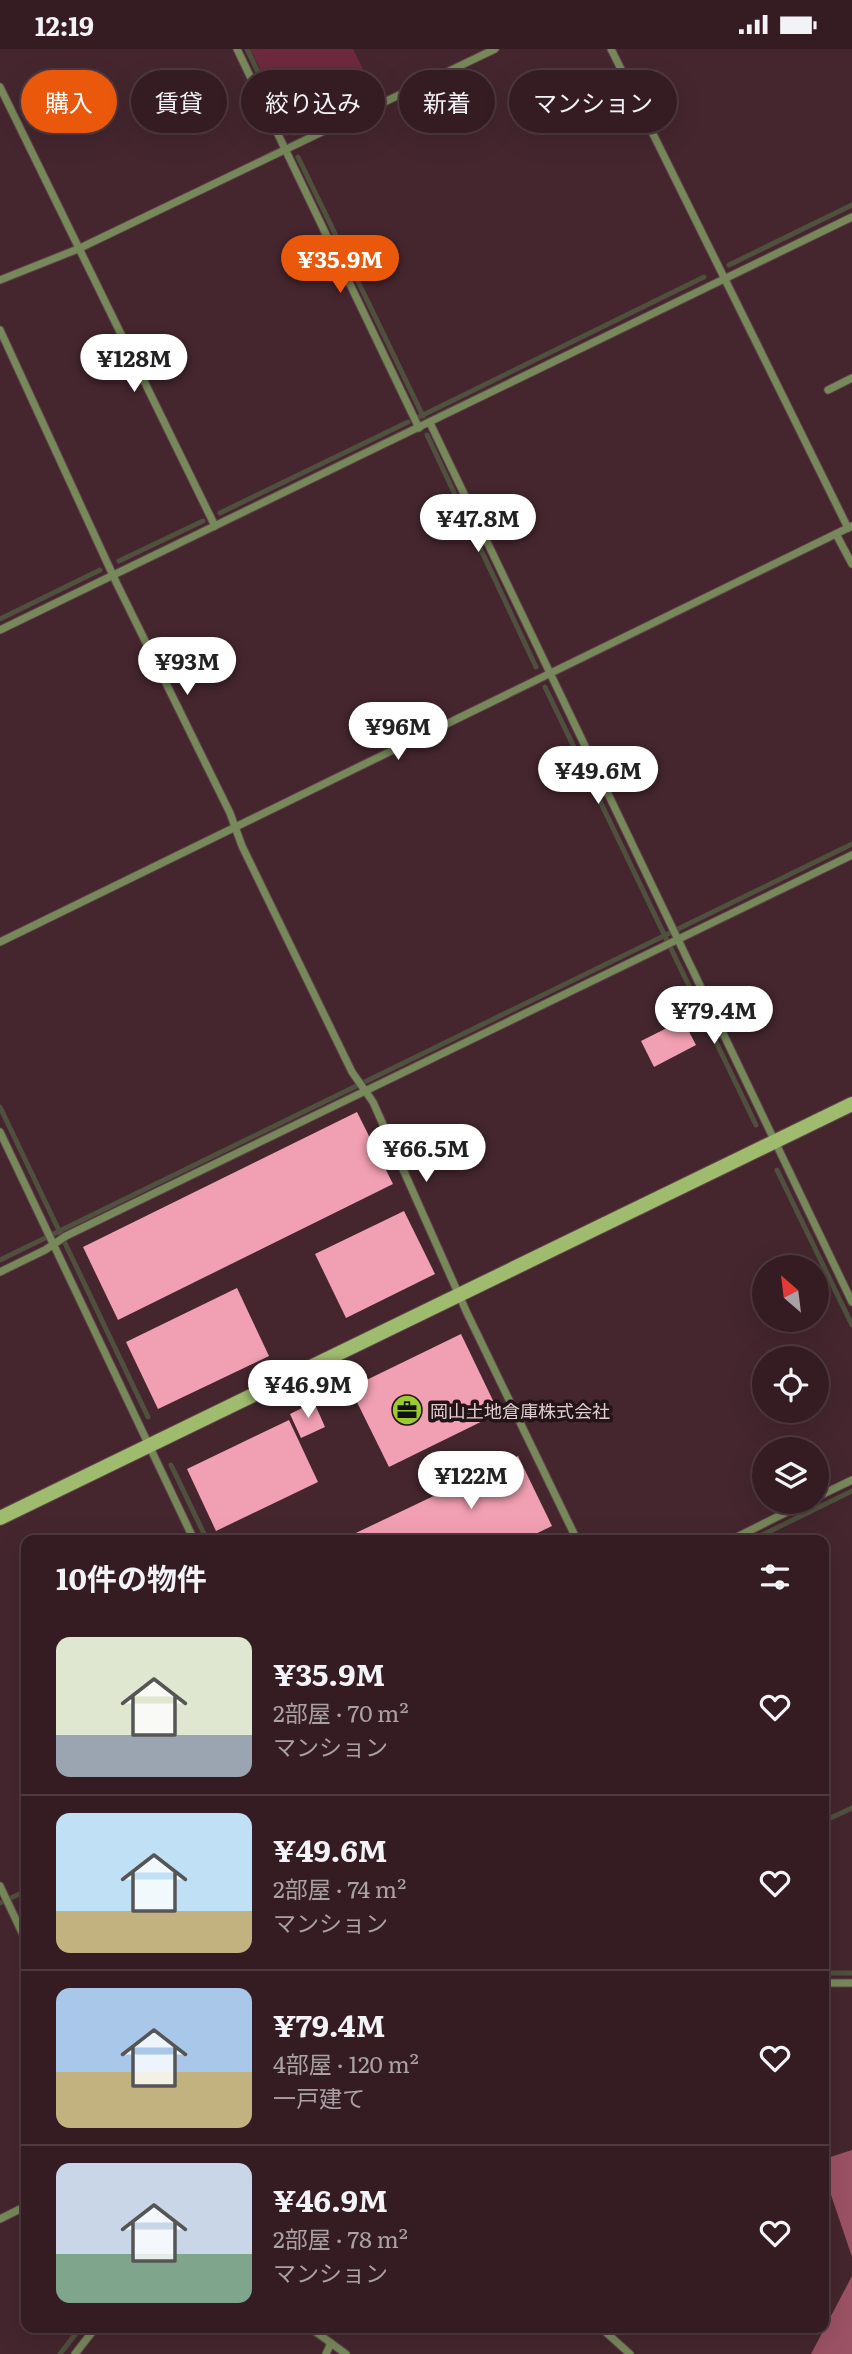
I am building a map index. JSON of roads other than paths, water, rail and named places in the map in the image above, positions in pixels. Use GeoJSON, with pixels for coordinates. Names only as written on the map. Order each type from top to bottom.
{"type":"FeatureCollection","features":[{"type":"Feature","properties":{"kind":"street"},"geometry":{"type":"LineString","coordinates":[[237,49],[419,428]]}},
{"type":"Feature","properties":{"kind":"street"},"geometry":{"type":"LineString","coordinates":[[0,280],[78,249],[495,49]]}},
{"type":"Feature","properties":{"kind":"street"},"geometry":{"type":"LineString","coordinates":[[0,942],[850,527],[611,49]]}},
{"type":"Feature","properties":{"kind":"street"},"geometry":{"type":"LineString","coordinates":[[0,87],[215,526]]}},
{"type":"Feature","properties":{"kind":"street"},"geometry":{"type":"LineString","coordinates":[[0,630],[852,217]]}},
{"type":"Feature","properties":{"kind":"street"},"geometry":{"type":"LineString","coordinates":[[0,330],[189,734],[197,744],[234,827],[361,1085],[575,1535]]}},
{"type":"Feature","properties":{"kind":"street"},"geometry":{"type":"LineString","coordinates":[[828,390],[852,378]]}},
{"type":"Feature","properties":{"kind":"street"},"geometry":{"type":"LineString","coordinates":[[430,423],[672,937],[776,1141],[852,1302]]}},
{"type":"Feature","properties":{"kind":"street"},"geometry":{"type":"LineString","coordinates":[[836,534],[852,564]]}},
{"type":"Feature","properties":{"kind":"street"},"geometry":{"type":"LineString","coordinates":[[0,1272],[56,1238],[361,1085],[852,855]]}},
{"type":"Feature","properties":{"kind":"street"},"geometry":{"type":"LineString","coordinates":[[0,1518],[852,1104]]}},
{"type":"Feature","properties":{"kind":"street"},"geometry":{"type":"LineString","coordinates":[[0,1132],[56,1238],[192,1535]]}},
{"type":"Feature","properties":{"kind":"street"},"geometry":{"type":"LineString","coordinates":[[829,1491],[852,1480]]}},
{"type":"Feature","properties":{"kind":"street"},"geometry":{"type":"LineString","coordinates":[[741,1535],[783,1514]]}},
{"type":"Feature","properties":{"kind":"street"},"geometry":{"type":"LineString","coordinates":[[0,1886],[21,1930]]}},
{"type":"Feature","properties":{"kind":"street"},"geometry":{"type":"LineString","coordinates":[[829,1983],[852,1983]]}},
{"type":"Feature","properties":{"kind":"street"},"geometry":{"type":"LineString","coordinates":[[0,2219],[21,2208]]}},
{"type":"Feature","properties":{"kind":"street"},"geometry":{"type":"LineString","coordinates":[[75,2354],[91,2333]]}},
{"type":"Feature","properties":{"kind":"street"},"geometry":{"type":"LineString","coordinates":[[317,2333],[346,2354]]}},
{"type":"Feature","properties":{"kind":"street"},"geometry":{"type":"LineString","coordinates":[[607,2333],[630,2354]]}},
{"type":"Feature","properties":{"kind":"street"},"geometry":{"type":"LineString","coordinates":[[326,2354],[331,2343]]}},
{"type":"Feature","properties":{"kind":"waterway"},"geometry":{"type":"LineString","coordinates":[[247,49],[257,70]]}},
{"type":"Feature","properties":{"kind":"waterway"},"geometry":{"type":"LineString","coordinates":[[298,157],[423,416]]}},
{"type":"Feature","properties":{"kind":"waterway"},"geometry":{"type":"LineString","coordinates":[[729,265],[852,205]]}},
{"type":"Feature","properties":{"kind":"waterway"},"geometry":{"type":"LineString","coordinates":[[419,417],[704,277]]}},
{"type":"Feature","properties":{"kind":"waterway"},"geometry":{"type":"LineString","coordinates":[[220,513],[408,422]]}},
{"type":"Feature","properties":{"kind":"waterway"},"geometry":{"type":"LineString","coordinates":[[427,435],[536,667]]}},
{"type":"Feature","properties":{"kind":"waterway"},"geometry":{"type":"LineString","coordinates":[[119,561],[203,521]]}},
{"type":"Feature","properties":{"kind":"waterway"},"geometry":{"type":"LineString","coordinates":[[0,619],[100,570]]}},
{"type":"Feature","properties":{"kind":"waterway"},"geometry":{"type":"LineString","coordinates":[[545,687],[756,1125]]}},
{"type":"Feature","properties":{"kind":"waterway"},"geometry":{"type":"LineString","coordinates":[[0,1260],[852,844]]}},
{"type":"Feature","properties":{"kind":"waterway"},"geometry":{"type":"LineString","coordinates":[[0,1107],[148,1417]]}},
{"type":"Feature","properties":{"kind":"waterway"},"geometry":{"type":"LineString","coordinates":[[777,1170],[852,1325]]}},
{"type":"Feature","properties":{"kind":"waterway"},"geometry":{"type":"LineString","coordinates":[[171,1465],[205,1535]]}},
{"type":"Feature","properties":{"kind":"waterway"},"geometry":{"type":"LineString","coordinates":[[762,1535],[852,1491]]}},
{"type":"Feature","properties":{"kind":"waterway"},"geometry":{"type":"LineString","coordinates":[[829,1819],[852,1808]]}},
{"type":"Feature","properties":{"kind":"waterway"},"geometry":{"type":"LineString","coordinates":[[0,1903],[21,1893]]}},
{"type":"Feature","properties":{"kind":"waterway"},"geometry":{"type":"LineString","coordinates":[[829,1973],[852,1973]]}},
{"type":"Feature","properties":{"kind":"waterway"},"geometry":{"type":"LineString","coordinates":[[60,2354],[76,2333]]}},
{"type":"Feature","properties":{"kind":"place","name":"岡山土地倉庫株式会社"},"geometry":{"type":"Point","coordinates":[407,1410]}}]}
